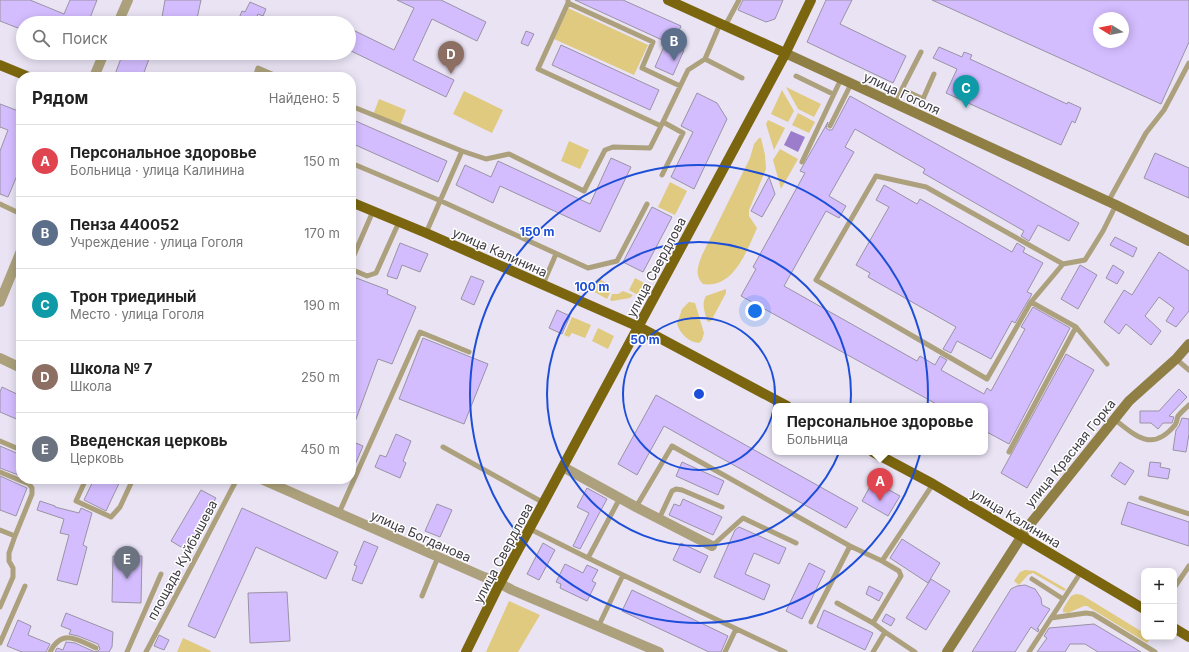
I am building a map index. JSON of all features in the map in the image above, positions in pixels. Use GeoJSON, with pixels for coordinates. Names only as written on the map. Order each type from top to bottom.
{"type":"FeatureCollection","features":[{"type":"Feature","properties":{"kind":"main road","name":"улица Гоголя"},"geometry":{"type":"LineString","coordinates":[[668,0],[1112,204],[1189,241]]}},
{"type":"Feature","properties":{"kind":"main road","name":"улица Свердлова"},"geometry":{"type":"LineString","coordinates":[[466,652],[500,584],[785,53],[811,0]]}},
{"type":"Feature","properties":{"kind":"main road"},"geometry":{"type":"LineString","coordinates":[[0,65],[17,72]]}},
{"type":"Feature","properties":{"kind":"main road","name":"улица Калинина"},"geometry":{"type":"LineString","coordinates":[[356,204],[426,233],[639,327],[781,403]]}},
{"type":"Feature","properties":{"kind":"main road","name":"улица Красная Горка"},"geometry":{"type":"LineString","coordinates":[[947,652],[1021,536],[1129,401],[1176,359],[1189,344]]}},
{"type":"Feature","properties":{"kind":"main road","name":"улица Калинина"},"geometry":{"type":"LineString","coordinates":[[879,455],[933,484],[1141,608]]}},
{"type":"Feature","properties":{"kind":"main road"},"geometry":{"type":"LineString","coordinates":[[1177,630],[1189,637]]}},
{"type":"Feature","properties":{"kind":"street"},"geometry":{"type":"LineString","coordinates":[[121,16],[128,0]]}},
{"type":"Feature","properties":{"kind":"street"},"geometry":{"type":"LineString","coordinates":[[96,72],[101,60]]}},
{"type":"Feature","properties":{"kind":"street"},"geometry":{"type":"LineString","coordinates":[[0,302],[16,263]]}},
{"type":"Feature","properties":{"kind":"street"},"geometry":{"type":"LineString","coordinates":[[0,358],[16,366]]}},
{"type":"Feature","properties":{"kind":"street"},"geometry":{"type":"LineString","coordinates":[[563,467],[712,546]]}},
{"type":"Feature","properties":{"kind":"street","name":"улица Богданова"},"geometry":{"type":"LineString","coordinates":[[272,484],[659,652]]}},
{"type":"Feature","properties":{"kind":"lane"},"geometry":{"type":"LineString","coordinates":[[356,108],[462,151],[486,159],[509,154],[584,191],[605,150],[613,147],[650,148],[688,70],[705,59],[723,25],[739,0]]}},
{"type":"Feature","properties":{"kind":"lane"},"geometry":{"type":"LineString","coordinates":[[662,175],[683,133],[538,69],[568,1],[653,42],[642,68],[680,86]]}},
{"type":"Feature","properties":{"kind":"lane"},"geometry":{"type":"LineString","coordinates":[[895,104],[921,52]]}},
{"type":"Feature","properties":{"kind":"lane"},"geometry":{"type":"LineString","coordinates":[[705,59],[742,78]]}},
{"type":"Feature","properties":{"kind":"lane"},"geometry":{"type":"LineString","coordinates":[[1063,264],[926,187],[876,176],[816,280],[987,379],[1031,302],[1063,264],[1085,260],[1103,231],[1112,204],[1146,133],[1164,110],[1189,63]]}},
{"type":"Feature","properties":{"kind":"lane"},"geometry":{"type":"LineString","coordinates":[[257,72],[258,68],[267,72]]}},
{"type":"Feature","properties":{"kind":"lane"},"geometry":{"type":"LineString","coordinates":[[902,89],[923,98],[934,74]]}},
{"type":"Feature","properties":{"kind":"lane"},"geometry":{"type":"LineString","coordinates":[[796,76],[833,94]]}},
{"type":"Feature","properties":{"kind":"lane"},"geometry":{"type":"LineString","coordinates":[[802,162],[841,79]]}},
{"type":"Feature","properties":{"kind":"lane"},"geometry":{"type":"LineString","coordinates":[[830,126],[851,84]]}},
{"type":"Feature","properties":{"kind":"lane"},"geometry":{"type":"LineString","coordinates":[[426,233],[462,151]]}},
{"type":"Feature","properties":{"kind":"lane"},"geometry":{"type":"LineString","coordinates":[[356,165],[441,201],[588,268],[617,260],[647,204]]}},
{"type":"Feature","properties":{"kind":"lane"},"geometry":{"type":"LineString","coordinates":[[0,204],[16,212]]}},
{"type":"Feature","properties":{"kind":"lane"},"geometry":{"type":"LineString","coordinates":[[356,250],[373,211]]}},
{"type":"Feature","properties":{"kind":"lane"},"geometry":{"type":"LineString","coordinates":[[356,271],[367,276],[376,273],[399,222]]}},
{"type":"Feature","properties":{"kind":"lane"},"geometry":{"type":"LineString","coordinates":[[543,284],[556,254]]}},
{"type":"Feature","properties":{"kind":"lane"},"geometry":{"type":"LineString","coordinates":[[1031,302],[1076,327],[1107,364]]}},
{"type":"Feature","properties":{"kind":"lane"},"geometry":{"type":"LineString","coordinates":[[1009,452],[1076,327]]}},
{"type":"Feature","properties":{"kind":"lane"},"geometry":{"type":"LineString","coordinates":[[356,476],[420,332],[469,352]]}},
{"type":"Feature","properties":{"kind":"lane"},"geometry":{"type":"LineString","coordinates":[[1176,359],[1189,370]]}},
{"type":"Feature","properties":{"kind":"lane"},"geometry":{"type":"LineString","coordinates":[[1114,419],[1138,437],[1148,440],[1155,440],[1175,425],[1179,415],[1189,405]]}},
{"type":"Feature","properties":{"kind":"lane"},"geometry":{"type":"LineString","coordinates":[[0,441],[16,448]]}},
{"type":"Feature","properties":{"kind":"lane"},"geometry":{"type":"LineString","coordinates":[[636,507],[672,446],[850,546],[899,571],[901,576],[873,623]]}},
{"type":"Feature","properties":{"kind":"lane"},"geometry":{"type":"LineString","coordinates":[[443,447],[544,503]]}},
{"type":"Feature","properties":{"kind":"lane"},"geometry":{"type":"LineString","coordinates":[[0,472],[16,479]]}},
{"type":"Feature","properties":{"kind":"lane"},"geometry":{"type":"LineString","coordinates":[[0,607],[13,577],[13,568],[9,553],[32,494],[32,488],[29,484]]}},
{"type":"Feature","properties":{"kind":"lane"},"geometry":{"type":"LineString","coordinates":[[84,484],[76,501],[110,517],[120,507],[131,484]]}},
{"type":"Feature","properties":{"kind":"lane","name":"площадь Куйбышева"},"geometry":{"type":"LineString","coordinates":[[146,652],[234,484]]}},
{"type":"Feature","properties":{"kind":"lane"},"geometry":{"type":"LineString","coordinates":[[339,514],[352,484]]}},
{"type":"Feature","properties":{"kind":"lane"},"geometry":{"type":"LineString","coordinates":[[882,561],[933,484]]}},
{"type":"Feature","properties":{"kind":"lane"},"geometry":{"type":"LineString","coordinates":[[659,519],[672,491],[676,489],[682,490],[722,507]]}},
{"type":"Feature","properties":{"kind":"lane"},"geometry":{"type":"LineString","coordinates":[[588,558],[620,498]]}},
{"type":"Feature","properties":{"kind":"lane"},"geometry":{"type":"LineString","coordinates":[[1141,498],[1189,514]]}},
{"type":"Feature","properties":{"kind":"lane"},"geometry":{"type":"LineString","coordinates":[[712,546],[743,518],[796,542]]}},
{"type":"Feature","properties":{"kind":"lane"},"geometry":{"type":"LineString","coordinates":[[530,529],[623,576],[785,652]]}},
{"type":"Feature","properties":{"kind":"lane"},"geometry":{"type":"LineString","coordinates":[[0,530],[16,536]]}},
{"type":"Feature","properties":{"kind":"lane"},"geometry":{"type":"LineString","coordinates":[[811,622],[850,546]]}},
{"type":"Feature","properties":{"kind":"lane"},"geometry":{"type":"LineString","coordinates":[[422,596],[438,557]]}},
{"type":"Feature","properties":{"kind":"lane"},"geometry":{"type":"LineString","coordinates":[[1177,584],[1189,566]]}},
{"type":"Feature","properties":{"kind":"lane"},"geometry":{"type":"LineString","coordinates":[[1029,652],[1081,572]]}},
{"type":"Feature","properties":{"kind":"lane"},"geometry":{"type":"LineString","coordinates":[[127,652],[161,574]]}},
{"type":"Feature","properties":{"kind":"lane"},"geometry":{"type":"LineString","coordinates":[[599,626],[623,576]]}},
{"type":"Feature","properties":{"kind":"lane"},"geometry":{"type":"LineString","coordinates":[[1032,579],[1063,599]]}},
{"type":"Feature","properties":{"kind":"lane"},"geometry":{"type":"LineString","coordinates":[[0,643],[25,586]]}},
{"type":"Feature","properties":{"kind":"lane"},"geometry":{"type":"LineString","coordinates":[[837,603],[873,623],[915,652]]}},
{"type":"Feature","properties":{"kind":"lane"},"geometry":{"type":"LineString","coordinates":[[1051,618],[1086,613],[1093,614],[1155,652]]}},
{"type":"Feature","properties":{"kind":"lane"},"geometry":{"type":"LineString","coordinates":[[725,652],[736,629]]}},
{"type":"Feature","properties":{"kind":"lane"},"geometry":{"type":"LineString","coordinates":[[874,652],[885,632]]}},
{"type":"Feature","properties":{"kind":"lane"},"geometry":{"type":"LineString","coordinates":[[50,652],[59,640],[65,637],[73,638],[96,648]]}},
{"type":"Feature","properties":{"kind":"shaded area"},"geometry":{"type":"Polygon","coordinates":[[[568,8],[648,45],[634,75],[554,39],[568,8]]]}},
{"type":"Feature","properties":{"kind":"shaded area"},"geometry":{"type":"Polygon","coordinates":[[[786,87],[821,104],[814,117],[798,109],[786,87]]]}},
{"type":"Feature","properties":{"kind":"shaded area"},"geometry":{"type":"Polygon","coordinates":[[[782,90],[794,111],[788,122],[771,114],[782,90]]]}},
{"type":"Feature","properties":{"kind":"shaded area"},"geometry":{"type":"Polygon","coordinates":[[[464,91],[503,110],[492,133],[453,114],[464,91]]]}},
{"type":"Feature","properties":{"kind":"shaded area"},"geometry":{"type":"Polygon","coordinates":[[[379,99],[406,110],[400,126],[373,115],[379,99]]]}},
{"type":"Feature","properties":{"kind":"shaded area"},"geometry":{"type":"Polygon","coordinates":[[[798,113],[815,122],[809,133],[792,125],[798,113]]]}},
{"type":"Feature","properties":{"kind":"shaded area"},"geometry":{"type":"Polygon","coordinates":[[[768,120],[785,128],[774,150],[766,124],[768,120]]]}},
{"type":"Feature","properties":{"kind":"shaded area"},"geometry":{"type":"Polygon","coordinates":[[[791,131],[805,137],[798,152],[784,145],[791,131]]]}},
{"type":"Feature","properties":{"kind":"shaded area"},"geometry":{"type":"Polygon","coordinates":[[[759,138],[761,138],[765,155],[766,169],[749,210],[749,216],[757,228],[744,257],[731,274],[714,284],[703,284],[698,277],[698,267],[702,255],[750,158],[754,144],[759,138]]]}},
{"type":"Feature","properties":{"kind":"shaded area"},"geometry":{"type":"Polygon","coordinates":[[[569,141],[589,150],[580,169],[561,161],[569,141]]]}},
{"type":"Feature","properties":{"kind":"shaded area"},"geometry":{"type":"Polygon","coordinates":[[[780,149],[798,159],[781,189],[773,160],[780,149]]]}},
{"type":"Feature","properties":{"kind":"shaded area"},"geometry":{"type":"Polygon","coordinates":[[[670,182],[687,191],[675,215],[658,207],[670,182]]]}},
{"type":"Feature","properties":{"kind":"shaded area"},"geometry":{"type":"Polygon","coordinates":[[[598,278],[606,283],[606,288],[610,293],[607,299],[591,290],[598,278]]]}},
{"type":"Feature","properties":{"kind":"shaded area"},"geometry":{"type":"Polygon","coordinates":[[[635,278],[646,284],[643,291],[636,294],[629,290],[635,278]]]}},
{"type":"Feature","properties":{"kind":"shaded area"},"geometry":{"type":"Polygon","coordinates":[[[726,289],[726,293],[711,321],[707,321],[704,311],[706,296],[726,289]]]}},
{"type":"Feature","properties":{"kind":"shaded area"},"geometry":{"type":"Polygon","coordinates":[[[623,291],[633,295],[630,298],[610,300],[612,294],[618,294],[623,291]]]}},
{"type":"Feature","properties":{"kind":"shaded area"},"geometry":{"type":"Polygon","coordinates":[[[689,302],[695,303],[704,333],[702,340],[699,343],[691,341],[685,336],[680,331],[677,324],[682,309],[689,302]]]}},
{"type":"Feature","properties":{"kind":"shaded area"},"geometry":{"type":"Polygon","coordinates":[[[572,317],[591,325],[585,338],[572,333],[569,337],[564,335],[572,317]]]}},
{"type":"Feature","properties":{"kind":"shaded area"},"geometry":{"type":"Polygon","coordinates":[[[598,328],[614,336],[608,349],[592,341],[598,328]]]}},
{"type":"Feature","properties":{"kind":"shaded area"},"geometry":{"type":"Polygon","coordinates":[[[1025,570],[1035,571],[1066,589],[1064,591],[1033,573],[1028,575],[1019,585],[1014,581],[1020,572],[1025,570]]]}},
{"type":"Feature","properties":{"kind":"shaded area"},"geometry":{"type":"Polygon","coordinates":[[[1076,594],[1082,595],[1141,631],[1141,639],[1087,606],[1068,613],[1063,612],[1063,609],[1071,596],[1076,594]]]}},
{"type":"Feature","properties":{"kind":"shaded area"},"geometry":{"type":"Polygon","coordinates":[[[509,601],[540,615],[518,652],[486,652],[509,601]]]}},
{"type":"Feature","properties":{"kind":"shaded area"},"geometry":{"type":"Polygon","coordinates":[[[183,638],[211,651],[177,652],[183,638]]]}},
{"type":"Feature","properties":{"kind":"shaded area"},"geometry":{"type":"Polygon","coordinates":[[[1142,640],[1149,640],[1147,643],[1142,640]]]}},
{"type":"Feature","properties":{"kind":"building"},"geometry":{"type":"Polygon","coordinates":[[[0,0],[30,0],[64,14],[70,0],[97,0],[91,16],[16,16],[16,27],[0,21],[0,0]]]}},
{"type":"Feature","properties":{"kind":"building"},"geometry":{"type":"Polygon","coordinates":[[[165,0],[201,0],[198,16],[162,16],[165,0]]]}},
{"type":"Feature","properties":{"kind":"building"},"geometry":{"type":"Polygon","coordinates":[[[397,0],[441,0],[486,22],[477,41],[432,19],[413,60],[454,80],[446,97],[356,53],[356,31],[394,50],[414,8],[397,0]]]}},
{"type":"Feature","properties":{"kind":"building"},"geometry":{"type":"Polygon","coordinates":[[[575,0],[623,0],[681,26],[673,45],[575,0]]]}},
{"type":"Feature","properties":{"kind":"building"},"geometry":{"type":"Polygon","coordinates":[[[743,0],[783,0],[775,19],[766,22],[738,10],[743,0]]]}},
{"type":"Feature","properties":{"kind":"building"},"geometry":{"type":"Polygon","coordinates":[[[826,0],[852,0],[840,24],[906,56],[893,83],[807,42],[826,0]]]}},
{"type":"Feature","properties":{"kind":"building"},"geometry":{"type":"Polygon","coordinates":[[[932,0],[1189,0],[1189,42],[1161,104],[932,0]]]}},
{"type":"Feature","properties":{"kind":"building"},"geometry":{"type":"Polygon","coordinates":[[[250,2],[266,9],[263,16],[258,14],[257,16],[240,16],[242,11],[245,12],[250,2]]]}},
{"type":"Feature","properties":{"kind":"building"},"geometry":{"type":"Polygon","coordinates":[[[526,31],[534,34],[528,46],[521,43],[526,31]]]}},
{"type":"Feature","properties":{"kind":"building"},"geometry":{"type":"Polygon","coordinates":[[[666,42],[684,50],[673,75],[655,67],[666,42]]]}},
{"type":"Feature","properties":{"kind":"building"},"geometry":{"type":"Polygon","coordinates":[[[561,45],[659,90],[650,110],[552,65],[561,45]]]}},
{"type":"Feature","properties":{"kind":"building"},"geometry":{"type":"Polygon","coordinates":[[[939,47],[962,57],[964,52],[972,55],[970,59],[1067,104],[1068,102],[1081,108],[1075,123],[1072,121],[1061,145],[946,93],[957,69],[933,58],[939,47]]]}},
{"type":"Feature","properties":{"kind":"building"},"geometry":{"type":"Polygon","coordinates":[[[120,60],[149,60],[144,72],[116,72],[120,60]]]}},
{"type":"Feature","properties":{"kind":"building"},"geometry":{"type":"Polygon","coordinates":[[[697,93],[717,103],[727,119],[694,189],[671,177],[693,132],[681,126],[697,93]]]}},
{"type":"Feature","properties":{"kind":"building"},"geometry":{"type":"Polygon","coordinates":[[[850,96],[1079,223],[1069,241],[1038,225],[1029,241],[1021,236],[1024,231],[923,173],[925,169],[855,129],[845,147],[854,152],[829,196],[846,206],[839,218],[826,211],[784,286],[917,361],[920,356],[935,365],[940,356],[947,360],[941,370],[984,394],[987,388],[991,391],[1025,329],[1021,327],[1033,307],[1070,328],[1009,444],[988,433],[988,403],[935,403],[741,296],[756,269],[753,267],[805,173],[800,171],[828,122],[826,128],[832,130],[850,96]]]}},
{"type":"Feature","properties":{"kind":"building"},"geometry":{"type":"Polygon","coordinates":[[[0,104],[16,110],[16,178],[8,197],[0,194],[0,151],[8,130],[0,127],[0,104]]]}},
{"type":"Feature","properties":{"kind":"building"},"geometry":{"type":"Polygon","coordinates":[[[356,121],[447,161],[438,182],[356,145],[356,121]]]}},
{"type":"Feature","properties":{"kind":"building"},"geometry":{"type":"Polygon","coordinates":[[[1155,153],[1189,168],[1189,198],[1144,178],[1155,153]]]}},
{"type":"Feature","properties":{"kind":"building"},"geometry":{"type":"Polygon","coordinates":[[[611,158],[631,167],[600,232],[500,186],[493,203],[456,185],[465,165],[491,177],[498,161],[590,204],[611,158]]]}},
{"type":"Feature","properties":{"kind":"building"},"geometry":{"type":"Polygon","coordinates":[[[769,177],[775,194],[762,217],[751,211],[769,177]]]}},
{"type":"Feature","properties":{"kind":"building"},"geometry":{"type":"Polygon","coordinates":[[[884,185],[917,204],[920,199],[1012,252],[1017,243],[1025,248],[1023,252],[1043,263],[1027,292],[1032,294],[1015,323],[1012,321],[991,359],[957,341],[951,353],[943,349],[956,327],[868,277],[870,273],[856,265],[889,207],[876,200],[884,185]]]}},
{"type":"Feature","properties":{"kind":"building"},"geometry":{"type":"Polygon","coordinates":[[[652,207],[672,217],[643,272],[623,262],[652,207]]]}},
{"type":"Feature","properties":{"kind":"building"},"geometry":{"type":"Polygon","coordinates":[[[1115,237],[1137,248],[1133,257],[1110,245],[1115,237]]]}},
{"type":"Feature","properties":{"kind":"building"},"geometry":{"type":"Polygon","coordinates":[[[400,243],[428,254],[420,272],[402,265],[397,279],[387,276],[400,243]]]}},
{"type":"Feature","properties":{"kind":"building"},"geometry":{"type":"Polygon","coordinates":[[[1159,252],[1189,271],[1189,311],[1176,327],[1166,321],[1174,308],[1159,297],[1145,316],[1161,331],[1151,345],[1126,324],[1119,334],[1104,322],[1124,290],[1132,295],[1159,252]]]}},
{"type":"Feature","properties":{"kind":"building"},"geometry":{"type":"Polygon","coordinates":[[[1080,265],[1097,275],[1078,309],[1061,299],[1080,265]]]}},
{"type":"Feature","properties":{"kind":"building"},"geometry":{"type":"Polygon","coordinates":[[[1113,265],[1124,272],[1117,284],[1106,278],[1113,265]]]}},
{"type":"Feature","properties":{"kind":"building"},"geometry":{"type":"Polygon","coordinates":[[[471,276],[484,281],[474,305],[461,299],[471,276]]]}},
{"type":"Feature","properties":{"kind":"building"},"geometry":{"type":"Polygon","coordinates":[[[356,278],[388,290],[387,294],[416,307],[392,364],[378,359],[356,419],[356,278]]]}},
{"type":"Feature","properties":{"kind":"building"},"geometry":{"type":"Polygon","coordinates":[[[557,310],[570,316],[562,334],[549,328],[557,310]]]}},
{"type":"Feature","properties":{"kind":"building"},"geometry":{"type":"Polygon","coordinates":[[[423,338],[488,364],[464,424],[399,399],[423,338]]]}},
{"type":"Feature","properties":{"kind":"building"},"geometry":{"type":"Polygon","coordinates":[[[1066,354],[1094,370],[1027,488],[1001,473],[1066,354]]]}},
{"type":"Feature","properties":{"kind":"building"},"geometry":{"type":"Polygon","coordinates":[[[2,387],[16,394],[16,419],[0,412],[0,392],[2,387]]]}},
{"type":"Feature","properties":{"kind":"building"},"geometry":{"type":"Polygon","coordinates":[[[1179,389],[1187,397],[1169,416],[1174,417],[1172,423],[1163,423],[1158,429],[1151,423],[1140,423],[1140,411],[1159,411],[1179,389]]]}},
{"type":"Feature","properties":{"kind":"building"},"geometry":{"type":"Polygon","coordinates":[[[656,395],[858,508],[846,528],[664,426],[637,475],[618,464],[656,395]]]}},
{"type":"Feature","properties":{"kind":"building"},"geometry":{"type":"Polygon","coordinates":[[[1182,418],[1189,419],[1189,434],[1186,452],[1173,450],[1176,430],[1182,418]]]}},
{"type":"Feature","properties":{"kind":"building"},"geometry":{"type":"Polygon","coordinates":[[[396,434],[411,441],[403,461],[406,463],[400,478],[375,467],[380,455],[386,457],[396,434]]]}},
{"type":"Feature","properties":{"kind":"building"},"geometry":{"type":"Polygon","coordinates":[[[356,443],[363,446],[356,462],[356,443]]]}},
{"type":"Feature","properties":{"kind":"building"},"geometry":{"type":"Polygon","coordinates":[[[0,446],[16,453],[16,474],[0,468],[0,446]]]}},
{"type":"Feature","properties":{"kind":"building"},"geometry":{"type":"Polygon","coordinates":[[[682,462],[724,481],[718,495],[676,476],[682,462]]]}},
{"type":"Feature","properties":{"kind":"building"},"geometry":{"type":"Polygon","coordinates":[[[1120,462],[1134,471],[1125,485],[1111,476],[1120,462]]]}},
{"type":"Feature","properties":{"kind":"building"},"geometry":{"type":"Polygon","coordinates":[[[1150,462],[1161,463],[1160,467],[1170,469],[1168,479],[1148,476],[1150,462]]]}},
{"type":"Feature","properties":{"kind":"building"},"geometry":{"type":"Polygon","coordinates":[[[0,476],[27,488],[16,516],[0,510],[0,476]]]}},
{"type":"Feature","properties":{"kind":"building"},"geometry":{"type":"Polygon","coordinates":[[[873,481],[900,496],[888,516],[862,501],[873,481]]]}},
{"type":"Feature","properties":{"kind":"building"},"geometry":{"type":"Polygon","coordinates":[[[92,484],[119,484],[106,511],[84,500],[92,484]]]}},
{"type":"Feature","properties":{"kind":"building"},"geometry":{"type":"Polygon","coordinates":[[[587,488],[607,499],[580,549],[573,546],[589,513],[577,507],[587,488]]]}},
{"type":"Feature","properties":{"kind":"building"},"geometry":{"type":"Polygon","coordinates":[[[201,490],[216,498],[186,550],[171,541],[201,490]]]}},
{"type":"Feature","properties":{"kind":"building"},"geometry":{"type":"Polygon","coordinates":[[[683,499],[722,517],[713,535],[669,515],[674,504],[680,506],[683,499]]]}},
{"type":"Feature","properties":{"kind":"building"},"geometry":{"type":"Polygon","coordinates":[[[40,501],[55,507],[79,513],[81,508],[92,513],[83,545],[87,547],[77,585],[57,580],[69,535],[60,533],[64,519],[37,510],[40,501]]]}},
{"type":"Feature","properties":{"kind":"building"},"geometry":{"type":"Polygon","coordinates":[[[1128,502],[1189,522],[1189,546],[1121,524],[1128,502]]]}},
{"type":"Feature","properties":{"kind":"building"},"geometry":{"type":"Polygon","coordinates":[[[437,504],[452,510],[440,537],[425,531],[437,504]]]}},
{"type":"Feature","properties":{"kind":"building"},"geometry":{"type":"Polygon","coordinates":[[[242,508],[338,552],[326,579],[256,547],[215,638],[188,626],[242,508]]]}},
{"type":"Feature","properties":{"kind":"building"},"geometry":{"type":"Polygon","coordinates":[[[739,527],[786,548],[779,564],[754,553],[745,574],[770,585],[764,600],[714,577],[735,530],[739,527]]]}},
{"type":"Feature","properties":{"kind":"building"},"geometry":{"type":"Polygon","coordinates":[[[902,539],[940,563],[928,583],[890,558],[902,539]]]}},
{"type":"Feature","properties":{"kind":"building"},"geometry":{"type":"Polygon","coordinates":[[[364,541],[378,547],[362,584],[352,580],[357,566],[354,565],[364,541]]]}},
{"type":"Feature","properties":{"kind":"building"},"geometry":{"type":"Polygon","coordinates":[[[543,543],[555,550],[539,580],[527,574],[543,543]]]}},
{"type":"Feature","properties":{"kind":"building"},"geometry":{"type":"Polygon","coordinates":[[[681,543],[708,556],[700,573],[673,560],[681,543]]]}},
{"type":"Feature","properties":{"kind":"building"},"geometry":{"type":"Polygon","coordinates":[[[113,556],[142,556],[141,603],[112,602],[113,556]]]}},
{"type":"Feature","properties":{"kind":"building"},"geometry":{"type":"Polygon","coordinates":[[[809,563],[825,571],[802,619],[786,611],[809,563]]]}},
{"type":"Feature","properties":{"kind":"building"},"geometry":{"type":"Polygon","coordinates":[[[565,564],[583,573],[587,565],[598,570],[592,581],[596,583],[587,601],[560,588],[561,584],[556,582],[565,564]]]}},
{"type":"Feature","properties":{"kind":"building"},"geometry":{"type":"Polygon","coordinates":[[[931,579],[950,591],[926,630],[906,618],[931,579]]]}},
{"type":"Feature","properties":{"kind":"building"},"geometry":{"type":"Polygon","coordinates":[[[1025,585],[1035,589],[1041,598],[1042,605],[1050,609],[1037,629],[1039,629],[1038,632],[1031,627],[1015,652],[972,652],[1011,589],[1017,586],[1025,585]]]}},
{"type":"Feature","properties":{"kind":"building"},"geometry":{"type":"Polygon","coordinates":[[[869,586],[883,593],[879,601],[866,594],[869,586]]]}},
{"type":"Feature","properties":{"kind":"building"},"geometry":{"type":"Polygon","coordinates":[[[632,590],[728,636],[721,652],[709,652],[622,611],[632,590]]]}},
{"type":"Feature","properties":{"kind":"building"},"geometry":{"type":"Polygon","coordinates":[[[287,592],[290,641],[250,643],[248,593],[287,592]]]}},
{"type":"Feature","properties":{"kind":"building"},"geometry":{"type":"Polygon","coordinates":[[[824,610],[873,633],[865,650],[817,627],[824,610]]]}},
{"type":"Feature","properties":{"kind":"building"},"geometry":{"type":"Polygon","coordinates":[[[66,613],[113,632],[112,647],[109,652],[95,652],[100,649],[98,644],[69,634],[71,630],[61,626],[66,613]]]}},
{"type":"Feature","properties":{"kind":"building"},"geometry":{"type":"Polygon","coordinates":[[[886,614],[895,619],[891,626],[882,621],[886,614]]]}},
{"type":"Feature","properties":{"kind":"building"},"geometry":{"type":"Polygon","coordinates":[[[18,620],[31,626],[28,635],[50,644],[46,652],[22,652],[7,646],[18,620]]]}},
{"type":"Feature","properties":{"kind":"building"},"geometry":{"type":"Polygon","coordinates":[[[1094,624],[1141,652],[1098,652],[1085,644],[1070,644],[1065,652],[1037,652],[1047,638],[1044,636],[1049,628],[1094,624]]]}},
{"type":"Feature","properties":{"kind":"building"},"geometry":{"type":"Polygon","coordinates":[[[159,635],[169,640],[164,650],[154,646],[159,635]]]}},
{"type":"Feature","properties":{"kind":"building"},"geometry":{"type":"Polygon","coordinates":[[[66,642],[75,643],[95,652],[55,652],[57,648],[63,650],[66,642]]]}},
{"type":"Feature","properties":{"kind":"place","name":"Пенза 440052"},"geometry":{"type":"Point","coordinates":[674,61]}},
{"type":"Feature","properties":{"kind":"place","name":"Школа № 7"},"geometry":{"type":"Point","coordinates":[451,74]}},
{"type":"Feature","properties":{"kind":"place","name":"Трон триединый"},"geometry":{"type":"Point","coordinates":[966,108]}},
{"type":"Feature","properties":{"kind":"place","name":"Персональное здоровье"},"geometry":{"type":"Point","coordinates":[880,501]}},
{"type":"Feature","properties":{"kind":"place","name":"Введенская церковь"},"geometry":{"type":"Point","coordinates":[127,579]}}]}
